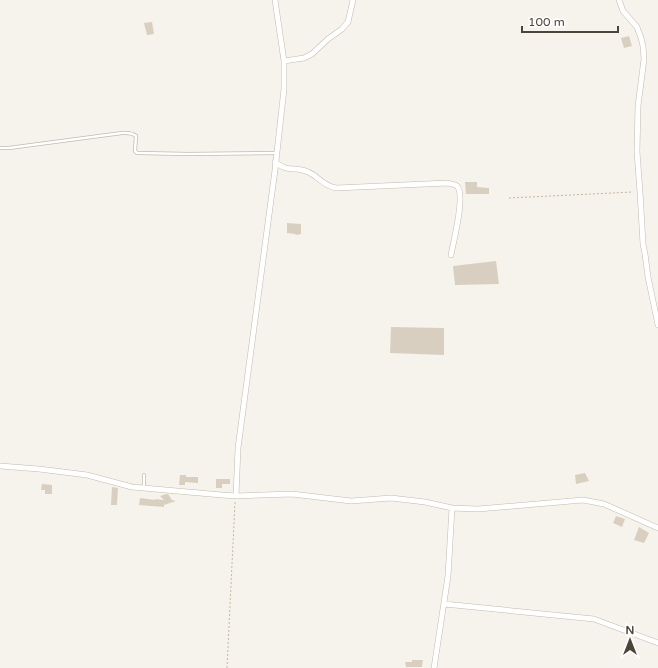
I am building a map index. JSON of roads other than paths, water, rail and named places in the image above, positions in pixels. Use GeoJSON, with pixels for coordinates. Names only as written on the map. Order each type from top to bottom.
{"type":"FeatureCollection","features":[{"type":"Feature","properties":{"kind":"street"},"geometry":{"type":"LineString","coordinates":[[236,496],[238,448],[276,162],[284,89],[284,62],[275,0]]}},
{"type":"Feature","properties":{"kind":"street"},"geometry":{"type":"LineString","coordinates":[[284,62],[304,58],[312,54],[328,39],[342,30],[348,22],[353,0]]}},
{"type":"Feature","properties":{"kind":"street"},"geometry":{"type":"LineString","coordinates":[[619,0],[623,11],[637,27],[643,46],[644,59],[638,106],[637,152],[643,244],[658,325]]}},
{"type":"Feature","properties":{"kind":"street"},"geometry":{"type":"LineString","coordinates":[[276,162],[281,167],[308,172],[328,186],[336,188],[448,183],[456,185],[459,190],[460,206],[451,255]]}},
{"type":"Feature","properties":{"kind":"street"},"geometry":{"type":"LineString","coordinates":[[0,466],[87,475],[132,487],[236,496],[292,494],[351,501],[391,498],[424,502],[452,508],[478,509],[583,500],[604,504],[658,528]]}},
{"type":"Feature","properties":{"kind":"street"},"geometry":{"type":"LineString","coordinates":[[434,668],[448,576],[452,508]]}},
{"type":"Feature","properties":{"kind":"street"},"geometry":{"type":"LineString","coordinates":[[444,604],[594,619],[658,643]]}},
{"type":"Feature","properties":{"kind":"lane"},"geometry":{"type":"LineString","coordinates":[[0,148],[130,133],[136,136],[135,150],[137,153],[276,153]]}},
{"type":"Feature","properties":{"kind":"lane"},"geometry":{"type":"LineString","coordinates":[[144,474],[144,488]]}}]}
